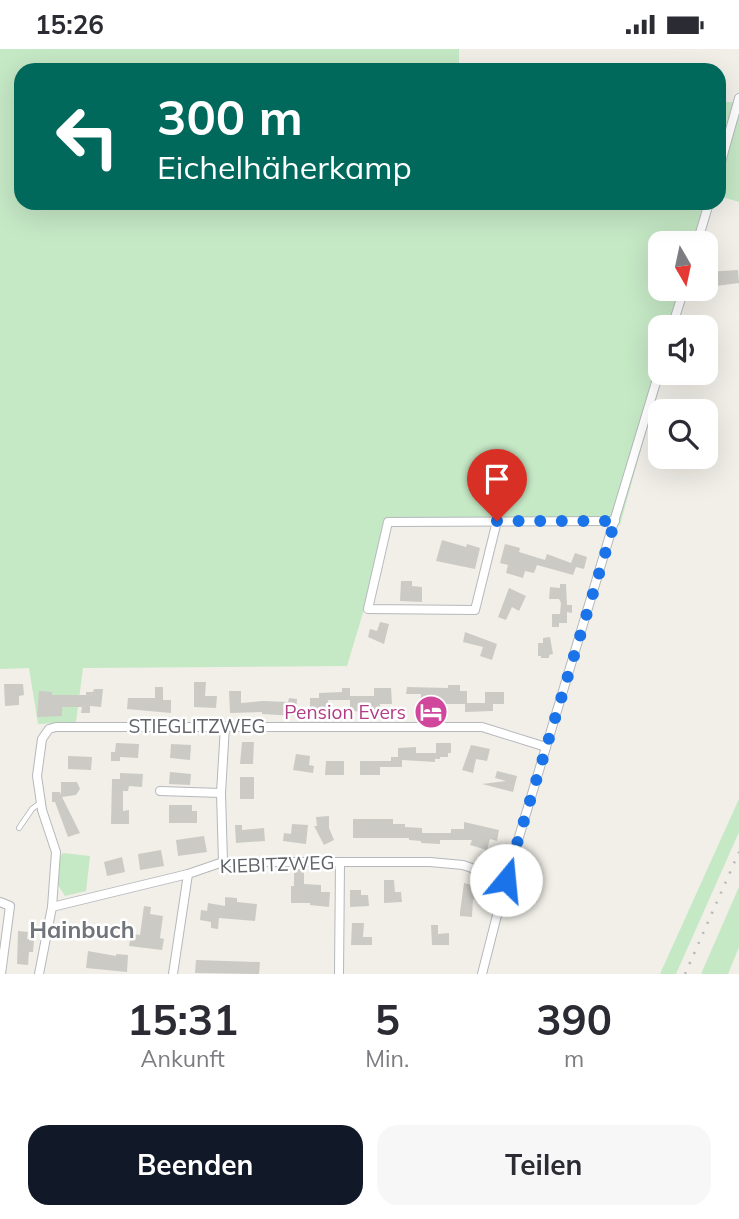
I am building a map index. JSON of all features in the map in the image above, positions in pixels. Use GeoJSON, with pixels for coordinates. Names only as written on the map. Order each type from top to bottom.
{"type":"FeatureCollection","features":[{"type":"Feature","properties":{"kind":"street"},"geometry":{"type":"LineString","coordinates":[[726,144],[739,98]]}},
{"type":"Feature","properties":{"kind":"street"},"geometry":{"type":"LineString","coordinates":[[701,231],[707,210]]}},
{"type":"Feature","properties":{"kind":"street"},"geometry":{"type":"LineString","coordinates":[[482,974],[506,880],[655,385]]}},
{"type":"Feature","properties":{"kind":"street"},"geometry":{"type":"LineString","coordinates":[[497,521],[475,610],[368,609],[388,522],[497,521],[615,521]]}},
{"type":"Feature","properties":{"kind":"street"},"geometry":{"type":"LineString","coordinates":[[223,862],[221,793],[225,726]]}},
{"type":"Feature","properties":{"kind":"street","name":"STIEGLITZWEG"},"geometry":{"type":"LineString","coordinates":[[40,802],[37,776],[42,739],[48,729],[56,727],[482,727],[546,747]]}},
{"type":"Feature","properties":{"kind":"street"},"geometry":{"type":"LineString","coordinates":[[160,791],[221,793]]}},
{"type":"Feature","properties":{"kind":"street"},"geometry":{"type":"LineString","coordinates":[[39,974],[51,907],[56,852],[40,802]]}},
{"type":"Feature","properties":{"kind":"street","name":"KIEBITZWEG"},"geometry":{"type":"LineString","coordinates":[[51,907],[188,874],[223,862],[430,862],[463,865],[506,880]]}},
{"type":"Feature","properties":{"kind":"street"},"geometry":{"type":"LineString","coordinates":[[339,974],[340,862]]}},
{"type":"Feature","properties":{"kind":"street"},"geometry":{"type":"LineString","coordinates":[[173,974],[188,874]]}},
{"type":"Feature","properties":{"kind":"street"},"geometry":{"type":"LineString","coordinates":[[0,902],[10,906],[1,974]]}},
{"type":"Feature","properties":{"kind":"lane"},"geometry":{"type":"LineString","coordinates":[[19,828],[40,802]]}},
{"type":"Feature","properties":{"kind":"green space"},"geometry":{"type":"Polygon","coordinates":[[[0,49],[459,49],[459,63],[14,63],[14,210],[707,210],[701,231],[648,231],[648,301],[682,301],[678,315],[648,315],[648,385],[659,385],[655,399],[648,399],[648,424],[620,525],[390,523],[347,666],[83,668],[76,722],[38,724],[29,668],[0,669],[0,49]]]}},
{"type":"Feature","properties":{"kind":"green space"},"geometry":{"type":"Polygon","coordinates":[[[739,98],[739,202],[726,198],[726,102],[737,102],[739,98]]]}},
{"type":"Feature","properties":{"kind":"green space"},"geometry":{"type":"Polygon","coordinates":[[[739,799],[739,832],[676,974],[660,974],[739,799]]]}},
{"type":"Feature","properties":{"kind":"green space"},"geometry":{"type":"Polygon","coordinates":[[[63,853],[90,856],[86,891],[65,896],[58,885],[58,858],[63,853]]]}},
{"type":"Feature","properties":{"kind":"green space"},"geometry":{"type":"Polygon","coordinates":[[[739,887],[739,947],[728,974],[701,974],[739,887]]]}},
{"type":"Feature","properties":{"kind":"building"},"geometry":{"type":"Polygon","coordinates":[[[738,270],[739,283],[718,286],[718,271],[738,270]]]}},
{"type":"Feature","properties":{"kind":"building"},"geometry":{"type":"Polygon","coordinates":[[[442,540],[480,548],[475,569],[436,561],[442,540]]]}},
{"type":"Feature","properties":{"kind":"building"},"geometry":{"type":"Polygon","coordinates":[[[505,544],[520,548],[519,552],[545,560],[547,554],[571,563],[575,553],[587,557],[584,569],[576,567],[573,575],[537,565],[534,573],[525,571],[523,578],[506,573],[508,565],[500,563],[505,544]]]}},
{"type":"Feature","properties":{"kind":"building"},"geometry":{"type":"Polygon","coordinates":[[[401,581],[412,581],[412,586],[422,587],[422,602],[400,601],[401,581]]]}},
{"type":"Feature","properties":{"kind":"building"},"geometry":{"type":"Polygon","coordinates":[[[560,584],[566,584],[567,605],[572,605],[572,613],[567,612],[567,623],[552,627],[552,614],[560,614],[561,603],[559,599],[549,599],[550,587],[560,588],[560,584]]]}},
{"type":"Feature","properties":{"kind":"building"},"geometry":{"type":"Polygon","coordinates":[[[509,588],[526,596],[519,611],[512,607],[506,620],[498,617],[509,588]]]}},
{"type":"Feature","properties":{"kind":"building"},"geometry":{"type":"Polygon","coordinates":[[[380,622],[389,624],[384,644],[368,637],[370,629],[377,631],[380,622]]]}},
{"type":"Feature","properties":{"kind":"building"},"geometry":{"type":"Polygon","coordinates":[[[465,632],[497,644],[492,660],[480,656],[483,647],[463,642],[465,632]]]}},
{"type":"Feature","properties":{"kind":"building"},"geometry":{"type":"Polygon","coordinates":[[[550,637],[553,654],[549,655],[549,658],[541,658],[538,656],[538,643],[543,643],[543,638],[550,637]]]}},
{"type":"Feature","properties":{"kind":"building"},"geometry":{"type":"Polygon","coordinates":[[[194,682],[206,682],[205,696],[217,696],[216,708],[194,707],[194,682]]]}},
{"type":"Feature","properties":{"kind":"building"},"geometry":{"type":"Polygon","coordinates":[[[4,684],[23,684],[24,695],[19,696],[19,705],[5,706],[4,684]]]}},
{"type":"Feature","properties":{"kind":"building"},"geometry":{"type":"Polygon","coordinates":[[[448,685],[460,685],[460,691],[467,691],[467,703],[485,703],[485,692],[504,692],[504,704],[493,704],[493,711],[465,712],[465,704],[438,704],[438,713],[420,712],[421,694],[406,694],[407,687],[448,688],[448,685]]]}},
{"type":"Feature","properties":{"kind":"building"},"geometry":{"type":"Polygon","coordinates":[[[155,687],[163,687],[163,700],[171,700],[171,713],[127,709],[128,698],[155,698],[155,687]]]}},
{"type":"Feature","properties":{"kind":"building"},"geometry":{"type":"Polygon","coordinates":[[[342,688],[350,688],[350,696],[374,696],[374,688],[391,688],[392,704],[380,704],[380,712],[350,711],[350,700],[328,700],[329,712],[310,712],[310,698],[319,698],[319,693],[342,692],[342,688]]]}},
{"type":"Feature","properties":{"kind":"building"},"geometry":{"type":"Polygon","coordinates":[[[94,689],[103,689],[101,707],[90,706],[90,713],[81,713],[82,707],[62,707],[62,716],[37,717],[39,691],[52,692],[52,695],[86,695],[86,692],[93,692],[94,689]]]}},
{"type":"Feature","properties":{"kind":"building"},"geometry":{"type":"Polygon","coordinates":[[[229,691],[241,691],[241,703],[288,702],[289,698],[297,699],[296,716],[262,712],[230,713],[229,691]]]}},
{"type":"Feature","properties":{"kind":"building"},"geometry":{"type":"Polygon","coordinates":[[[242,742],[254,742],[253,764],[240,764],[242,742]]]}},
{"type":"Feature","properties":{"kind":"building"},"geometry":{"type":"Polygon","coordinates":[[[116,743],[139,744],[138,758],[120,757],[120,761],[111,761],[111,752],[115,752],[116,743]]]}},
{"type":"Feature","properties":{"kind":"building"},"geometry":{"type":"Polygon","coordinates":[[[436,743],[451,743],[448,757],[440,757],[435,759],[435,762],[402,760],[402,767],[380,767],[380,775],[360,775],[360,761],[391,761],[391,757],[398,757],[398,748],[416,747],[416,753],[436,753],[436,743]]]}},
{"type":"Feature","properties":{"kind":"building"},"geometry":{"type":"Polygon","coordinates":[[[171,744],[191,745],[190,760],[170,758],[171,744]]]}},
{"type":"Feature","properties":{"kind":"building"},"geometry":{"type":"Polygon","coordinates":[[[471,745],[490,749],[487,761],[476,759],[473,773],[462,770],[471,745]]]}},
{"type":"Feature","properties":{"kind":"building"},"geometry":{"type":"Polygon","coordinates":[[[296,754],[310,756],[309,765],[314,766],[313,773],[293,770],[296,754]]]}},
{"type":"Feature","properties":{"kind":"building"},"geometry":{"type":"Polygon","coordinates":[[[68,756],[92,757],[91,770],[68,769],[68,756]]]}},
{"type":"Feature","properties":{"kind":"building"},"geometry":{"type":"Polygon","coordinates":[[[326,761],[344,761],[344,775],[325,775],[326,761]]]}},
{"type":"Feature","properties":{"kind":"building"},"geometry":{"type":"Polygon","coordinates":[[[497,771],[517,776],[513,792],[482,784],[506,781],[495,778],[497,771]]]}},
{"type":"Feature","properties":{"kind":"building"},"geometry":{"type":"Polygon","coordinates":[[[170,772],[191,774],[190,785],[169,784],[170,772]]]}},
{"type":"Feature","properties":{"kind":"building"},"geometry":{"type":"Polygon","coordinates":[[[120,773],[143,774],[142,787],[129,786],[128,791],[123,791],[123,811],[129,810],[129,824],[111,824],[112,779],[120,779],[120,773]]]}},
{"type":"Feature","properties":{"kind":"building"},"geometry":{"type":"Polygon","coordinates":[[[240,777],[254,777],[254,799],[240,799],[240,777]]]}},
{"type":"Feature","properties":{"kind":"building"},"geometry":{"type":"Polygon","coordinates":[[[61,782],[77,782],[80,789],[76,795],[62,797],[80,833],[68,837],[55,802],[52,802],[52,792],[60,792],[61,795],[61,782]]]}},
{"type":"Feature","properties":{"kind":"building"},"geometry":{"type":"Polygon","coordinates":[[[169,805],[192,805],[192,811],[197,811],[197,823],[169,823],[169,805]]]}},
{"type":"Feature","properties":{"kind":"building"},"geometry":{"type":"Polygon","coordinates":[[[329,816],[329,828],[334,840],[324,845],[314,826],[317,826],[316,817],[329,816]]]}},
{"type":"Feature","properties":{"kind":"building"},"geometry":{"type":"Polygon","coordinates":[[[353,819],[393,819],[393,824],[422,828],[422,833],[451,833],[451,829],[464,829],[464,822],[499,830],[497,841],[490,839],[487,850],[470,845],[472,840],[440,840],[440,844],[421,843],[409,838],[353,838],[353,819]]]}},
{"type":"Feature","properties":{"kind":"building"},"geometry":{"type":"Polygon","coordinates":[[[292,824],[308,825],[306,844],[283,841],[284,833],[291,834],[292,824]]]}},
{"type":"Feature","properties":{"kind":"building"},"geometry":{"type":"Polygon","coordinates":[[[235,825],[242,825],[242,830],[264,828],[265,841],[236,843],[235,825]]]}},
{"type":"Feature","properties":{"kind":"building"},"geometry":{"type":"Polygon","coordinates":[[[204,836],[207,852],[178,856],[176,840],[204,836]]]}},
{"type":"Feature","properties":{"kind":"building"},"geometry":{"type":"Polygon","coordinates":[[[161,850],[164,866],[140,870],[138,854],[161,850]]]}},
{"type":"Feature","properties":{"kind":"building"},"geometry":{"type":"Polygon","coordinates":[[[122,857],[125,872],[107,876],[104,862],[122,857]]]}},
{"type":"Feature","properties":{"kind":"building"},"geometry":{"type":"Polygon","coordinates":[[[294,869],[304,869],[304,884],[321,885],[321,892],[330,892],[329,907],[291,903],[294,869]]]}},
{"type":"Feature","properties":{"kind":"building"},"geometry":{"type":"Polygon","coordinates":[[[384,880],[394,880],[395,892],[401,892],[402,902],[384,903],[384,880]]]}},
{"type":"Feature","properties":{"kind":"building"},"geometry":{"type":"Polygon","coordinates":[[[464,883],[482,887],[479,901],[473,899],[472,917],[460,916],[464,883]]]}},
{"type":"Feature","properties":{"kind":"building"},"geometry":{"type":"Polygon","coordinates":[[[350,890],[361,890],[361,895],[368,895],[369,906],[350,907],[350,890]]]}},
{"type":"Feature","properties":{"kind":"building"},"geometry":{"type":"Polygon","coordinates":[[[225,897],[237,898],[237,902],[257,904],[255,921],[219,918],[218,929],[211,928],[211,922],[200,920],[201,910],[207,911],[208,903],[225,906],[225,897]]]}},
{"type":"Feature","properties":{"kind":"building"},"geometry":{"type":"Polygon","coordinates":[[[144,906],[151,907],[150,914],[163,916],[160,938],[164,939],[162,950],[129,946],[131,934],[140,935],[144,906]]]}},
{"type":"Feature","properties":{"kind":"building"},"geometry":{"type":"Polygon","coordinates":[[[352,923],[364,923],[363,937],[372,937],[372,945],[351,945],[352,923]]]}},
{"type":"Feature","properties":{"kind":"building"},"geometry":{"type":"Polygon","coordinates":[[[431,925],[438,925],[438,934],[449,933],[449,945],[432,945],[431,925]]]}},
{"type":"Feature","properties":{"kind":"building"},"geometry":{"type":"Polygon","coordinates":[[[18,931],[28,932],[27,939],[34,939],[28,965],[17,964],[18,931]]]}},
{"type":"Feature","properties":{"kind":"building"},"geometry":{"type":"Polygon","coordinates":[[[88,951],[116,956],[128,955],[127,972],[86,968],[88,951]]]}},
{"type":"Feature","properties":{"kind":"building"},"geometry":{"type":"Polygon","coordinates":[[[196,960],[260,962],[259,974],[195,973],[196,960]]]}},
{"type":"Feature","properties":{"kind":"railway"},"geometry":{"type":"LineString","coordinates":[[685,974],[739,852]]}},
{"type":"Feature","properties":{"kind":"place","name":"Pension Evers"},"geometry":{"type":"Point","coordinates":[431,712]}},
{"type":"Feature","properties":{"kind":"district","name":"Hainbuch"},"geometry":{"type":"Point","coordinates":[82,930]}},
{"type":"Feature","properties":{"kind":"route"},"geometry":{"type":"LineString","coordinates":[[497,521],[615,521],[506,880]]}}]}
